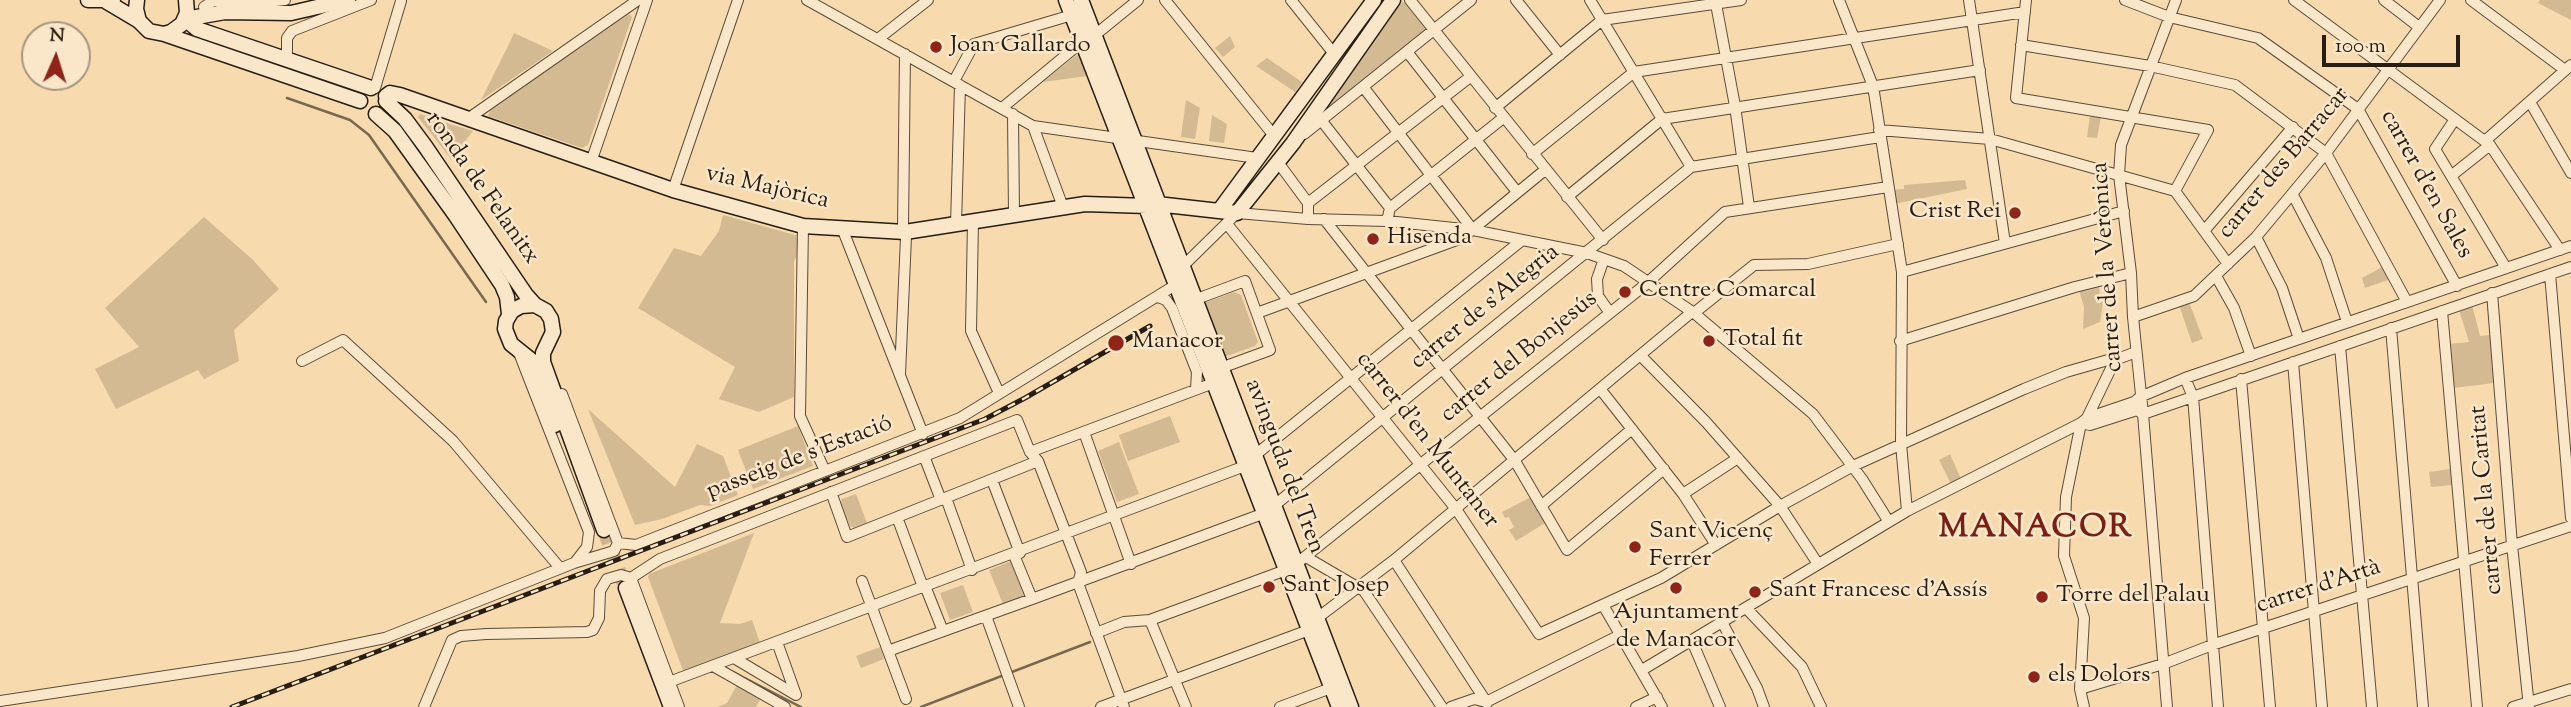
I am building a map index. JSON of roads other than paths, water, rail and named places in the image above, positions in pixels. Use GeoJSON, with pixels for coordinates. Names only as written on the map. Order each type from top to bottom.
{"type":"FeatureCollection","features":[{"type":"Feature","properties":{"kind":"main road"},"geometry":{"type":"LineString","coordinates":[[88,0],[111,1],[149,31],[360,101],[363,93],[380,93],[384,109],[376,114]]}},
{"type":"Feature","properties":{"kind":"main road"},"geometry":{"type":"LineString","coordinates":[[137,0],[139,21]]}},
{"type":"Feature","properties":{"kind":"main road"},"geometry":{"type":"LineString","coordinates":[[186,19],[187,0],[225,12]]}},
{"type":"Feature","properties":{"kind":"main road"},"geometry":{"type":"LineString","coordinates":[[164,34],[177,29],[186,19],[225,12],[291,13],[348,0]]}},
{"type":"Feature","properties":{"kind":"main road"},"geometry":{"type":"LineString","coordinates":[[1066,0],[1072,15],[1089,38]]}},
{"type":"Feature","properties":{"kind":"main road"},"geometry":{"type":"LineString","coordinates":[[1081,0],[1089,38],[1177,275],[1218,376]]}},
{"type":"Feature","properties":{"kind":"main road"},"geometry":{"type":"LineString","coordinates":[[1219,211],[1374,0]]}},
{"type":"Feature","properties":{"kind":"main road"},"geometry":{"type":"LineString","coordinates":[[1237,213],[1293,143],[1393,0]]}},
{"type":"Feature","properties":{"kind":"main road","name":"via Majòrica"},"geometry":{"type":"LineString","coordinates":[[186,19],[197,29],[380,93],[395,93],[673,190],[803,226],[905,232],[1085,204],[1152,205],[1237,213]]}},
{"type":"Feature","properties":{"kind":"main road","name":"ronda de Felanitx"},"geometry":{"type":"LineString","coordinates":[[360,101],[365,111],[376,114],[395,131],[502,285],[509,314],[506,337],[531,360],[600,531],[543,362],[553,332],[551,319],[535,305],[400,113],[380,93]]}},
{"type":"Feature","properties":{"kind":"main road"},"geometry":{"type":"LineString","coordinates":[[400,113],[400,105],[410,98]]}},
{"type":"Feature","properties":{"kind":"main road","name":"avinguda del Tren"},"geometry":{"type":"LineString","coordinates":[[1177,275],[1194,300],[1249,461],[1296,564],[1331,688],[1339,707]]}},
{"type":"Feature","properties":{"kind":"main road","name":"ronda de Felanitx"},"geometry":{"type":"LineString","coordinates":[[509,314],[521,306],[535,305]]}},
{"type":"Feature","properties":{"kind":"main road"},"geometry":{"type":"LineString","coordinates":[[520,350],[536,351],[548,342]]}},
{"type":"Feature","properties":{"kind":"main road"},"geometry":{"type":"LineString","coordinates":[[625,586],[662,707]]}},
{"type":"Feature","properties":{"kind":"main road"},"geometry":{"type":"LineString","coordinates":[[625,586],[671,707]]}},
{"type":"Feature","properties":{"kind":"main road","name":"avinguda del Tren"},"geometry":{"type":"LineString","coordinates":[[1313,625],[1350,707]]}},
{"type":"Feature","properties":{"kind":"street"},"geometry":{"type":"LineString","coordinates":[[204,7],[213,1],[245,4],[285,0]]}},
{"type":"Feature","properties":{"kind":"street"},"geometry":{"type":"LineString","coordinates":[[287,60],[286,38],[292,31],[371,0]]}},
{"type":"Feature","properties":{"kind":"street"},"geometry":{"type":"LineString","coordinates":[[380,93],[402,0],[390,0]]}},
{"type":"Feature","properties":{"kind":"street"},"geometry":{"type":"LineString","coordinates":[[469,118],[638,0]]}},
{"type":"Feature","properties":{"kind":"street"},"geometry":{"type":"LineString","coordinates":[[591,162],[647,0]]}},
{"type":"Feature","properties":{"kind":"street"},"geometry":{"type":"LineString","coordinates":[[673,190],[738,0]]}},
{"type":"Feature","properties":{"kind":"street"},"geometry":{"type":"LineString","coordinates":[[807,0],[1033,125],[1258,158]]}},
{"type":"Feature","properties":{"kind":"street"},"geometry":{"type":"LineString","coordinates":[[820,7],[829,0]]}},
{"type":"Feature","properties":{"kind":"street"},"geometry":{"type":"LineString","coordinates":[[878,39],[928,0]]}},
{"type":"Feature","properties":{"kind":"street"},"geometry":{"type":"LineString","coordinates":[[1002,108],[1139,0]]}},
{"type":"Feature","properties":{"kind":"street"},"geometry":{"type":"LineString","coordinates":[[1166,0],[1275,137]]}},
{"type":"Feature","properties":{"kind":"street"},"geometry":{"type":"LineString","coordinates":[[1291,0],[1335,55]]}},
{"type":"Feature","properties":{"kind":"street"},"geometry":{"type":"LineString","coordinates":[[1410,0],[1603,240]]}},
{"type":"Feature","properties":{"kind":"street"},"geometry":{"type":"LineString","coordinates":[[1293,143],[1471,0]]}},
{"type":"Feature","properties":{"kind":"street"},"geometry":{"type":"LineString","coordinates":[[1516,0],[1560,55]]}},
{"type":"Feature","properties":{"kind":"street"},"geometry":{"type":"LineString","coordinates":[[1590,0],[1691,167],[1880,134],[1990,139],[2175,191],[2228,264]]}},
{"type":"Feature","properties":{"kind":"street"},"geometry":{"type":"LineString","coordinates":[[1495,108],[1602,20],[1741,0]]}},
{"type":"Feature","properties":{"kind":"street"},"geometry":{"type":"LineString","coordinates":[[1839,0],[1873,86],[1902,272],[1901,444],[1907,511]]}},
{"type":"Feature","properties":{"kind":"street"},"geometry":{"type":"LineString","coordinates":[[1969,0],[2005,243]]}},
{"type":"Feature","properties":{"kind":"street"},"geometry":{"type":"LineString","coordinates":[[2026,0],[2017,98],[2208,130],[2175,191]]}},
{"type":"Feature","properties":{"kind":"street","name":"carrer d'en Sales"},"geometry":{"type":"LineString","coordinates":[[2125,0],[2169,17],[2258,38],[2358,109],[2457,286]]}},
{"type":"Feature","properties":{"kind":"street","name":"carrer de la Verònica"},"geometry":{"type":"LineString","coordinates":[[2167,707],[2131,273],[2119,175],[2121,145],[2130,117],[2176,0]]}},
{"type":"Feature","properties":{"kind":"street"},"geometry":{"type":"LineString","coordinates":[[1642,670],[1907,511],[2084,420],[2134,402],[2185,378],[2566,248],[2488,143],[2294,0]]}},
{"type":"Feature","properties":{"kind":"street"},"geometry":{"type":"LineString","coordinates":[[2384,0],[2419,27]]}},
{"type":"Feature","properties":{"kind":"street","name":"carrer des Barracar"},"geometry":{"type":"LineString","coordinates":[[2133,317],[2194,296],[2256,237],[2326,153],[2440,0]]}},
{"type":"Feature","properties":{"kind":"street"},"geometry":{"type":"LineString","coordinates":[[2451,176],[2568,68],[2471,0]]}},
{"type":"Feature","properties":{"kind":"street"},"geometry":{"type":"LineString","coordinates":[[1713,3],[1727,58],[1749,208]]}},
{"type":"Feature","properties":{"kind":"street"},"geometry":{"type":"LineString","coordinates":[[1532,153],[1634,72],[2025,12]]}},
{"type":"Feature","properties":{"kind":"street"},"geometry":{"type":"LineString","coordinates":[[956,224],[957,83],[974,44],[1072,15]]}},
{"type":"Feature","properties":{"kind":"street"},"geometry":{"type":"LineString","coordinates":[[2021,45],[2150,66],[2235,85],[2326,153],[2407,302]]}},
{"type":"Feature","properties":{"kind":"street"},"geometry":{"type":"LineString","coordinates":[[1408,53],[1517,192]]}},
{"type":"Feature","properties":{"kind":"street"},"geometry":{"type":"LineString","coordinates":[[900,374],[905,232],[905,54]]}},
{"type":"Feature","properties":{"kind":"street"},"geometry":{"type":"LineString","coordinates":[[1567,197],[1661,119],[1980,70]]}},
{"type":"Feature","properties":{"kind":"street"},"geometry":{"type":"LineString","coordinates":[[1308,203],[1470,77]]}},
{"type":"Feature","properties":{"kind":"street"},"geometry":{"type":"LineString","coordinates":[[1364,88],[1473,230]]}},
{"type":"Feature","properties":{"kind":"street"},"geometry":{"type":"LineString","coordinates":[[2530,102],[2571,173]]}},
{"type":"Feature","properties":{"kind":"street"},"geometry":{"type":"LineString","coordinates":[[1013,114],[1014,215]]}},
{"type":"Feature","properties":{"kind":"street"},"geometry":{"type":"LineString","coordinates":[[1387,221],[1390,208],[1503,118]]}},
{"type":"Feature","properties":{"kind":"street"},"geometry":{"type":"LineString","coordinates":[[2455,119],[2435,149],[2506,268]]}},
{"type":"Feature","properties":{"kind":"street"},"geometry":{"type":"LineString","coordinates":[[1321,120],[1390,208]]}},
{"type":"Feature","properties":{"kind":"street"},"geometry":{"type":"LineString","coordinates":[[1033,125],[1063,207]]}},
{"type":"Feature","properties":{"kind":"street"},"geometry":{"type":"LineString","coordinates":[[2204,231],[2294,127]]}},
{"type":"Feature","properties":{"kind":"street"},"geometry":{"type":"LineString","coordinates":[[1277,161],[1308,203],[1308,219]]}},
{"type":"Feature","properties":{"kind":"street","name":"carrer de s'Alegria"},"geometry":{"type":"LineString","coordinates":[[888,650],[1132,564],[1269,509],[1691,167]]}},
{"type":"Feature","properties":{"kind":"street"},"geometry":{"type":"LineString","coordinates":[[1257,313],[1462,237],[1545,170]]}},
{"type":"Feature","properties":{"kind":"street","name":"carrer del Bonjesús"},"geometry":{"type":"LineString","coordinates":[[1096,633],[1124,622],[1150,620],[1296,564],[1610,313],[1725,212],[1888,187]]}},
{"type":"Feature","properties":{"kind":"street"},"geometry":{"type":"LineString","coordinates":[[2292,195],[2326,258],[2342,324],[2361,596],[2372,707]]}},
{"type":"Feature","properties":{"kind":"street"},"geometry":{"type":"LineString","coordinates":[[1902,272],[2124,211]]}},
{"type":"Feature","properties":{"kind":"street"},"geometry":{"type":"LineString","coordinates":[[1237,213],[1308,219],[1387,221],[1473,230],[1587,253],[1624,265],[1693,313],[1813,414],[1853,466],[1889,522]]}},
{"type":"Feature","properties":{"kind":"street","name":"passeig de s'Estació"},"geometry":{"type":"LineString","coordinates":[[618,543],[636,545],[960,418],[1157,297],[1237,213]]}},
{"type":"Feature","properties":{"kind":"street"},"geometry":{"type":"LineString","coordinates":[[1324,219],[1515,461],[1567,550],[1664,469]]}},
{"type":"Feature","properties":{"kind":"street"},"geometry":{"type":"LineString","coordinates":[[973,221],[971,331],[999,393]]}},
{"type":"Feature","properties":{"kind":"street","name":"carrer d'en Muntaner"},"geometry":{"type":"LineString","coordinates":[[1227,224],[1456,509],[1539,634],[1603,605]]}},
{"type":"Feature","properties":{"kind":"street"},"geometry":{"type":"LineString","coordinates":[[803,226],[800,416],[825,471]]}},
{"type":"Feature","properties":{"kind":"street"},"geometry":{"type":"LineString","coordinates":[[842,228],[923,434]]}},
{"type":"Feature","properties":{"kind":"street"},"geometry":{"type":"LineString","coordinates":[[2256,237],[2282,288],[2299,339]]}},
{"type":"Feature","properties":{"kind":"street"},"geometry":{"type":"LineString","coordinates":[[670,682],[1017,554],[1249,461],[1521,241]]}},
{"type":"Feature","properties":{"kind":"street"},"geometry":{"type":"LineString","coordinates":[[1101,707],[1122,703],[1313,625],[1754,265],[1808,264],[1898,244]]}},
{"type":"Feature","properties":{"kind":"street"},"geometry":{"type":"LineString","coordinates":[[1604,259],[1597,279],[1598,296],[1610,313]]}},
{"type":"Feature","properties":{"kind":"street"},"geometry":{"type":"LineString","coordinates":[[2084,420],[2090,425],[2137,410],[2143,414],[2571,267]]}},
{"type":"Feature","properties":{"kind":"street"},"geometry":{"type":"LineString","coordinates":[[1900,341],[2131,273]]}},
{"type":"Feature","properties":{"kind":"street"},"geometry":{"type":"LineString","coordinates":[[2550,274],[2571,518]]}},
{"type":"Feature","properties":{"kind":"street"},"geometry":{"type":"LineString","coordinates":[[2216,276],[2234,308],[2251,356]]}},
{"type":"Feature","properties":{"kind":"street"},"geometry":{"type":"LineString","coordinates":[[1122,703],[1079,583],[1081,572],[1038,461],[1030,452],[1196,389],[1270,350],[1245,281],[1194,300]]}},
{"type":"Feature","properties":{"kind":"street","name":"carrer de la Caritat"},"geometry":{"type":"LineString","coordinates":[[2492,293],[2528,705]]}},
{"type":"Feature","properties":{"kind":"street"},"geometry":{"type":"LineString","coordinates":[[1157,297],[1166,300],[1172,308],[1197,372],[1196,389]]}},
{"type":"Feature","properties":{"kind":"street"},"geometry":{"type":"LineString","coordinates":[[2442,310],[2477,707]]}},
{"type":"Feature","properties":{"kind":"street"},"geometry":{"type":"LineString","coordinates":[[2391,328],[2423,707]]}},
{"type":"Feature","properties":{"kind":"street"},"geometry":{"type":"LineString","coordinates":[[302,361],[343,340],[453,441],[560,568]]}},
{"type":"Feature","properties":{"kind":"street"},"geometry":{"type":"LineString","coordinates":[[0,701],[360,645],[438,619],[560,568],[614,551],[618,543],[549,360],[548,342]]}},
{"type":"Feature","properties":{"kind":"street"},"geometry":{"type":"LineString","coordinates":[[520,350],[589,532],[587,547],[574,563]]}},
{"type":"Feature","properties":{"kind":"street"},"geometry":{"type":"LineString","coordinates":[[1662,707],[1603,605],[1661,578],[1780,506],[1853,466],[2066,372],[2136,352]]}},
{"type":"Feature","properties":{"kind":"street"},"geometry":{"type":"LineString","coordinates":[[1641,356],[1780,506],[1818,564]]}},
{"type":"Feature","properties":{"kind":"street"},"geometry":{"type":"LineString","coordinates":[[2084,707],[2080,689],[2084,618],[2064,556],[2066,497],[2084,420],[2115,360]]}},
{"type":"Feature","properties":{"kind":"street"},"geometry":{"type":"LineString","coordinates":[[2293,362],[2322,707]]}},
{"type":"Feature","properties":{"kind":"street"},"geometry":{"type":"LineString","coordinates":[[2185,378],[2193,397],[2218,707]]}},
{"type":"Feature","properties":{"kind":"street"},"geometry":{"type":"LineString","coordinates":[[2241,379],[2270,707]]}},
{"type":"Feature","properties":{"kind":"street"},"geometry":{"type":"LineString","coordinates":[[1601,390],[1683,494],[1716,545]]}},
{"type":"Feature","properties":{"kind":"street","name":"passeig de s'Estació"},"geometry":{"type":"LineString","coordinates":[[424,707],[452,640],[461,636],[587,632],[593,629],[599,618],[600,591],[607,579],[621,575],[625,586],[660,559],[1017,420],[1030,452]]}},
{"type":"Feature","properties":{"kind":"street"},"geometry":{"type":"LineString","coordinates":[[1541,506],[1632,429]]}},
{"type":"Feature","properties":{"kind":"street"},"geometry":{"type":"LineString","coordinates":[[1084,432],[1132,564]]}},
{"type":"Feature","properties":{"kind":"street"},"geometry":{"type":"LineString","coordinates":[[924,456],[972,570]]}},
{"type":"Feature","properties":{"kind":"street"},"geometry":{"type":"LineString","coordinates":[[1683,494],[1738,458]]}},
{"type":"Feature","properties":{"kind":"street"},"geometry":{"type":"LineString","coordinates":[[831,492],[848,537],[1038,461]]}},
{"type":"Feature","properties":{"kind":"street"},"geometry":{"type":"LineString","coordinates":[[992,480],[1032,599]]}},
{"type":"Feature","properties":{"kind":"street"},"geometry":{"type":"LineString","coordinates":[[897,517],[943,631]]}},
{"type":"Feature","properties":{"kind":"street","name":"carrer d'Artà"},"geometry":{"type":"LineString","coordinates":[[2080,689],[2163,664],[2262,628],[2571,526]]}},
{"type":"Feature","properties":{"kind":"street"},"geometry":{"type":"LineString","coordinates":[[1394,560],[1487,705]]}},
{"type":"Feature","properties":{"kind":"street"},"geometry":{"type":"LineString","coordinates":[[1296,564],[1359,587],[1381,613],[1443,707]]}},
{"type":"Feature","properties":{"kind":"street"},"geometry":{"type":"LineString","coordinates":[[862,581],[906,699]]}},
{"type":"Feature","properties":{"kind":"street"},"geometry":{"type":"LineString","coordinates":[[625,586],[679,707]]}},
{"type":"Feature","properties":{"kind":"street"},"geometry":{"type":"LineString","coordinates":[[1746,608],[1802,667],[1821,707]]}},
{"type":"Feature","properties":{"kind":"street"},"geometry":{"type":"LineString","coordinates":[[986,616],[1019,707]]}},
{"type":"Feature","properties":{"kind":"street"},"geometry":{"type":"LineString","coordinates":[[1150,620],[1186,707]]}},
{"type":"Feature","properties":{"kind":"street"},"geometry":{"type":"LineString","coordinates":[[1722,622],[1757,688],[1764,707]]}},
{"type":"Feature","properties":{"kind":"street"},"geometry":{"type":"LineString","coordinates":[[1487,705],[1620,635]]}},
{"type":"Feature","properties":{"kind":"street"},"geometry":{"type":"LineString","coordinates":[[1692,640],[1720,707]]}},
{"type":"Feature","properties":{"kind":"street"},"geometry":{"type":"LineString","coordinates":[[734,658],[796,695],[777,642]]}},
{"type":"Feature","properties":{"kind":"street"},"geometry":{"type":"LineString","coordinates":[[713,666],[785,707]]}},
{"type":"Feature","properties":{"kind":"street"},"geometry":{"type":"LineString","coordinates":[[1280,707],[1331,688]]}},
{"type":"Feature","properties":{"kind":"street"},"geometry":{"type":"LineString","coordinates":[[2512,707],[2528,705],[2571,689]]}},
{"type":"Feature","properties":{"kind":"street"},"geometry":{"type":"LineString","coordinates":[[1636,707],[1657,697]]}},
{"type":"Feature","properties":{"kind":"street"},"geometry":{"type":"LineString","coordinates":[[1451,707],[1474,699],[1487,705]]}},
{"type":"Feature","properties":{"kind":"waterway"},"geometry":{"type":"LineString","coordinates":[[287,98],[350,120],[369,135],[486,302]]}},
{"type":"Feature","properties":{"kind":"waterway"},"geometry":{"type":"LineString","coordinates":[[921,707],[1090,642]]}},
{"type":"Feature","properties":{"kind":"waterway"},"geometry":{"type":"LineString","coordinates":[[733,672],[801,707]]}},
{"type":"Feature","properties":{"kind":"tunnel"},"geometry":{"type":"LineString","coordinates":[[604,530],[625,587]]}},
{"type":"Feature","properties":{"kind":"railway"},"geometry":{"type":"LineString","coordinates":[[232,707],[985,419],[1150,326]]}},
{"type":"Feature","properties":{"kind":"place","name":"Joan Gallardo"},"geometry":{"type":"Point","coordinates":[936,47]}},
{"type":"Feature","properties":{"kind":"place","name":"Crist Rei"},"geometry":{"type":"Point","coordinates":[2015,213]}},
{"type":"Feature","properties":{"kind":"place","name":"Hisenda"},"geometry":{"type":"Point","coordinates":[1373,239]}},
{"type":"Feature","properties":{"kind":"place","name":"Centre Comarcal"},"geometry":{"type":"Point","coordinates":[1625,292]}},
{"type":"Feature","properties":{"kind":"place","name":"Total fit"},"geometry":{"type":"Point","coordinates":[1709,341]}},
{"type":"Feature","properties":{"kind":"place","name":"Manacor"},"geometry":{"type":"Point","coordinates":[1116,343]}},
{"type":"Feature","properties":{"kind":"place","name":"Sant Vicenç Ferrer"},"geometry":{"type":"Point","coordinates":[1635,547]}},
{"type":"Feature","properties":{"kind":"place","name":"Sant Josep"},"geometry":{"type":"Point","coordinates":[1269,587]}},
{"type":"Feature","properties":{"kind":"place","name":"Ajuntament de Manacor"},"geometry":{"type":"Point","coordinates":[1676,588]}},
{"type":"Feature","properties":{"kind":"place","name":"Sant Francesc d'Assís"},"geometry":{"type":"Point","coordinates":[1755,592]}},
{"type":"Feature","properties":{"kind":"place","name":"Torre del Palau"},"geometry":{"type":"Point","coordinates":[2042,597]}},
{"type":"Feature","properties":{"kind":"place","name":"els Dolors"},"geometry":{"type":"Point","coordinates":[2034,677]}},
{"type":"Feature","properties":{"kind":"district","name":"MANACOR"},"geometry":{"type":"Point","coordinates":[2036,531]}}]}
